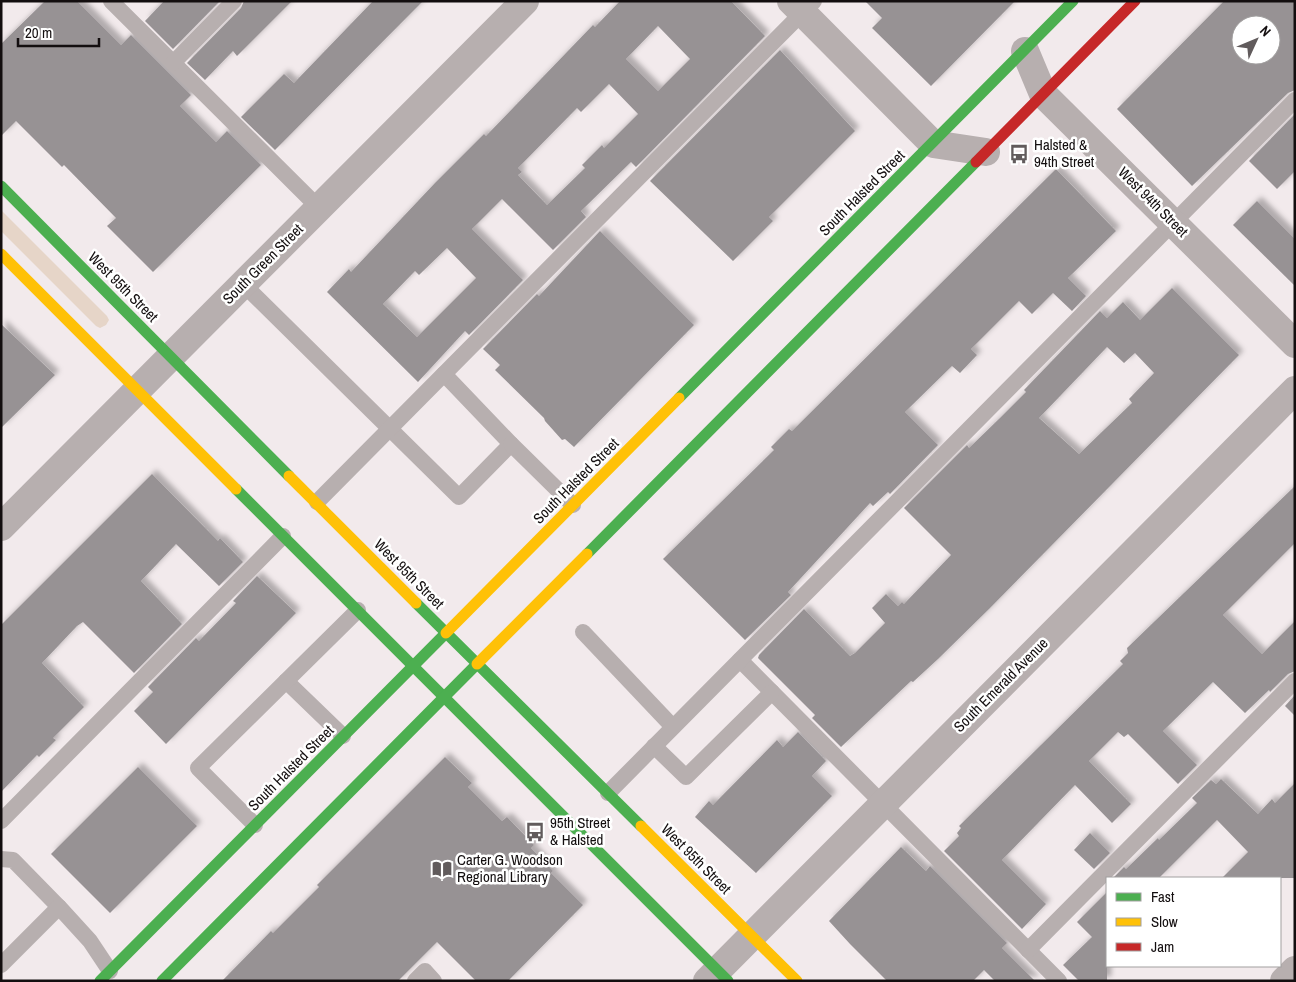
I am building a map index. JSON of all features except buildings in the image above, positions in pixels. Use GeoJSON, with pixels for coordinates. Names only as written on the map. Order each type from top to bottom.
{"type":"FeatureCollection","features":[{"type":"Feature","properties":{"kind":"main road","name":"South Halsted Street"},"geometry":{"type":"LineString","coordinates":[[105,976],[1074,1]]}},
{"type":"Feature","properties":{"kind":"main road"},"geometry":{"type":"LineString","coordinates":[[162,981],[1135,1]]}},
{"type":"Feature","properties":{"kind":"main road","name":"West 95th Street"},"geometry":{"type":"LineString","coordinates":[[1,186],[477,664],[797,981]]}},
{"type":"Feature","properties":{"kind":"main road"},"geometry":{"type":"LineString","coordinates":[[1,254],[358,610],[717,977]]}},
{"type":"Feature","properties":{"kind":"street","name":"South Green Street"},"geometry":{"type":"LineString","coordinates":[[1,528],[525,1]]}},
{"type":"Feature","properties":{"kind":"street"},"geometry":{"type":"LineString","coordinates":[[802,5],[932,144],[986,152]]}},
{"type":"Feature","properties":{"kind":"street","name":"West 94th Street"},"geometry":{"type":"LineString","coordinates":[[1025,51],[1044,94],[1295,344]]}},
{"type":"Feature","properties":{"kind":"street","name":"South Emerald Avenue"},"geometry":{"type":"LineString","coordinates":[[717,977],[751,936],[1295,390]]}},
{"type":"Feature","properties":{"kind":"street"},"geometry":{"type":"LineString","coordinates":[[1284,981],[1295,970]]}},
{"type":"Feature","properties":{"kind":"lane"},"geometry":{"type":"LineString","coordinates":[[111,1],[319,208]]}},
{"type":"Feature","properties":{"kind":"lane"},"geometry":{"type":"LineString","coordinates":[[173,63],[234,1]]}},
{"type":"Feature","properties":{"kind":"lane"},"geometry":{"type":"LineString","coordinates":[[317,502],[802,5]]}},
{"type":"Feature","properties":{"kind":"lane"},"geometry":{"type":"LineString","coordinates":[[608,793],[1295,100]]}},
{"type":"Feature","properties":{"kind":"lane"},"geometry":{"type":"LineString","coordinates":[[243,284],[459,497],[511,444]]}},
{"type":"Feature","properties":{"kind":"lane"},"geometry":{"type":"LineString","coordinates":[[444,374],[573,505]]}},
{"type":"Feature","properties":{"kind":"lane"},"geometry":{"type":"LineString","coordinates":[[1,821],[283,536]]}},
{"type":"Feature","properties":{"kind":"lane"},"geometry":{"type":"LineString","coordinates":[[255,825],[198,768],[358,610]]}},
{"type":"Feature","properties":{"kind":"lane"},"geometry":{"type":"LineString","coordinates":[[583,632],[673,727]]}},
{"type":"Feature","properties":{"kind":"lane"},"geometry":{"type":"LineString","coordinates":[[740,660],[1059,981]]}},
{"type":"Feature","properties":{"kind":"lane"},"geometry":{"type":"LineString","coordinates":[[286,680],[344,736]]}},
{"type":"Feature","properties":{"kind":"lane"},"geometry":{"type":"LineString","coordinates":[[1028,950],[1295,682]]}},
{"type":"Feature","properties":{"kind":"lane"},"geometry":{"type":"LineString","coordinates":[[654,746],[686,777],[772,692]]}},
{"type":"Feature","properties":{"kind":"lane"},"geometry":{"type":"LineString","coordinates":[[1,859],[13,860],[90,940],[105,976]]}},
{"type":"Feature","properties":{"kind":"lane"},"geometry":{"type":"LineString","coordinates":[[1,965],[59,907]]}},
{"type":"Feature","properties":{"kind":"lane"},"geometry":{"type":"LineString","coordinates":[[415,981],[425,971],[434,981]]}},
{"type":"Feature","properties":{"kind":"shaded area"},"geometry":{"type":"Polygon","coordinates":[[[1,210],[107,316],[109,320],[106,325],[100,328],[96,326],[1,231],[1,210]]]}},
{"type":"Feature","properties":{"kind":"traffic: fast"},"geometry":{"type":"LineString","coordinates":[[679,398],[1073,1]]}},
{"type":"Feature","properties":{"kind":"traffic: fast"},"geometry":{"type":"LineString","coordinates":[[587,554],[976,162]]}},
{"type":"Feature","properties":{"kind":"traffic: fast"},"geometry":{"type":"LineString","coordinates":[[1,186],[289,476]]}},
{"type":"Feature","properties":{"kind":"traffic: fast"},"geometry":{"type":"LineString","coordinates":[[236,489],[728,981]]}},
{"type":"Feature","properties":{"kind":"traffic: fast"},"geometry":{"type":"LineString","coordinates":[[416,603],[641,826]]}},
{"type":"Feature","properties":{"kind":"traffic: fast"},"geometry":{"type":"LineString","coordinates":[[100,981],[446,633]]}},
{"type":"Feature","properties":{"kind":"traffic: fast"},"geometry":{"type":"LineString","coordinates":[[162,981],[477,664]]}},
{"type":"Feature","properties":{"kind":"traffic: slow"},"geometry":{"type":"LineString","coordinates":[[1,254],[236,489]]}},
{"type":"Feature","properties":{"kind":"traffic: slow"},"geometry":{"type":"LineString","coordinates":[[446,633],[679,398]]}},
{"type":"Feature","properties":{"kind":"traffic: slow"},"geometry":{"type":"LineString","coordinates":[[289,476],[416,603]]}},
{"type":"Feature","properties":{"kind":"traffic: slow"},"geometry":{"type":"LineString","coordinates":[[477,664],[587,554]]}},
{"type":"Feature","properties":{"kind":"traffic: slow"},"geometry":{"type":"LineString","coordinates":[[641,826],[797,981]]}},
{"type":"Feature","properties":{"kind":"traffic: jam"},"geometry":{"type":"LineString","coordinates":[[976,162],[1135,1]]}},
{"type":"Feature","properties":{"kind":"place","name":"Halsted & 94th Street"},"geometry":{"type":"Point","coordinates":[1019,154]}},
{"type":"Feature","properties":{"kind":"place","name":"95th Street & Halsted"},"geometry":{"type":"Point","coordinates":[535,832]}},
{"type":"Feature","properties":{"kind":"place","name":"Carter G. Woodson Regional Library"},"geometry":{"type":"Point","coordinates":[442,869]}}]}
